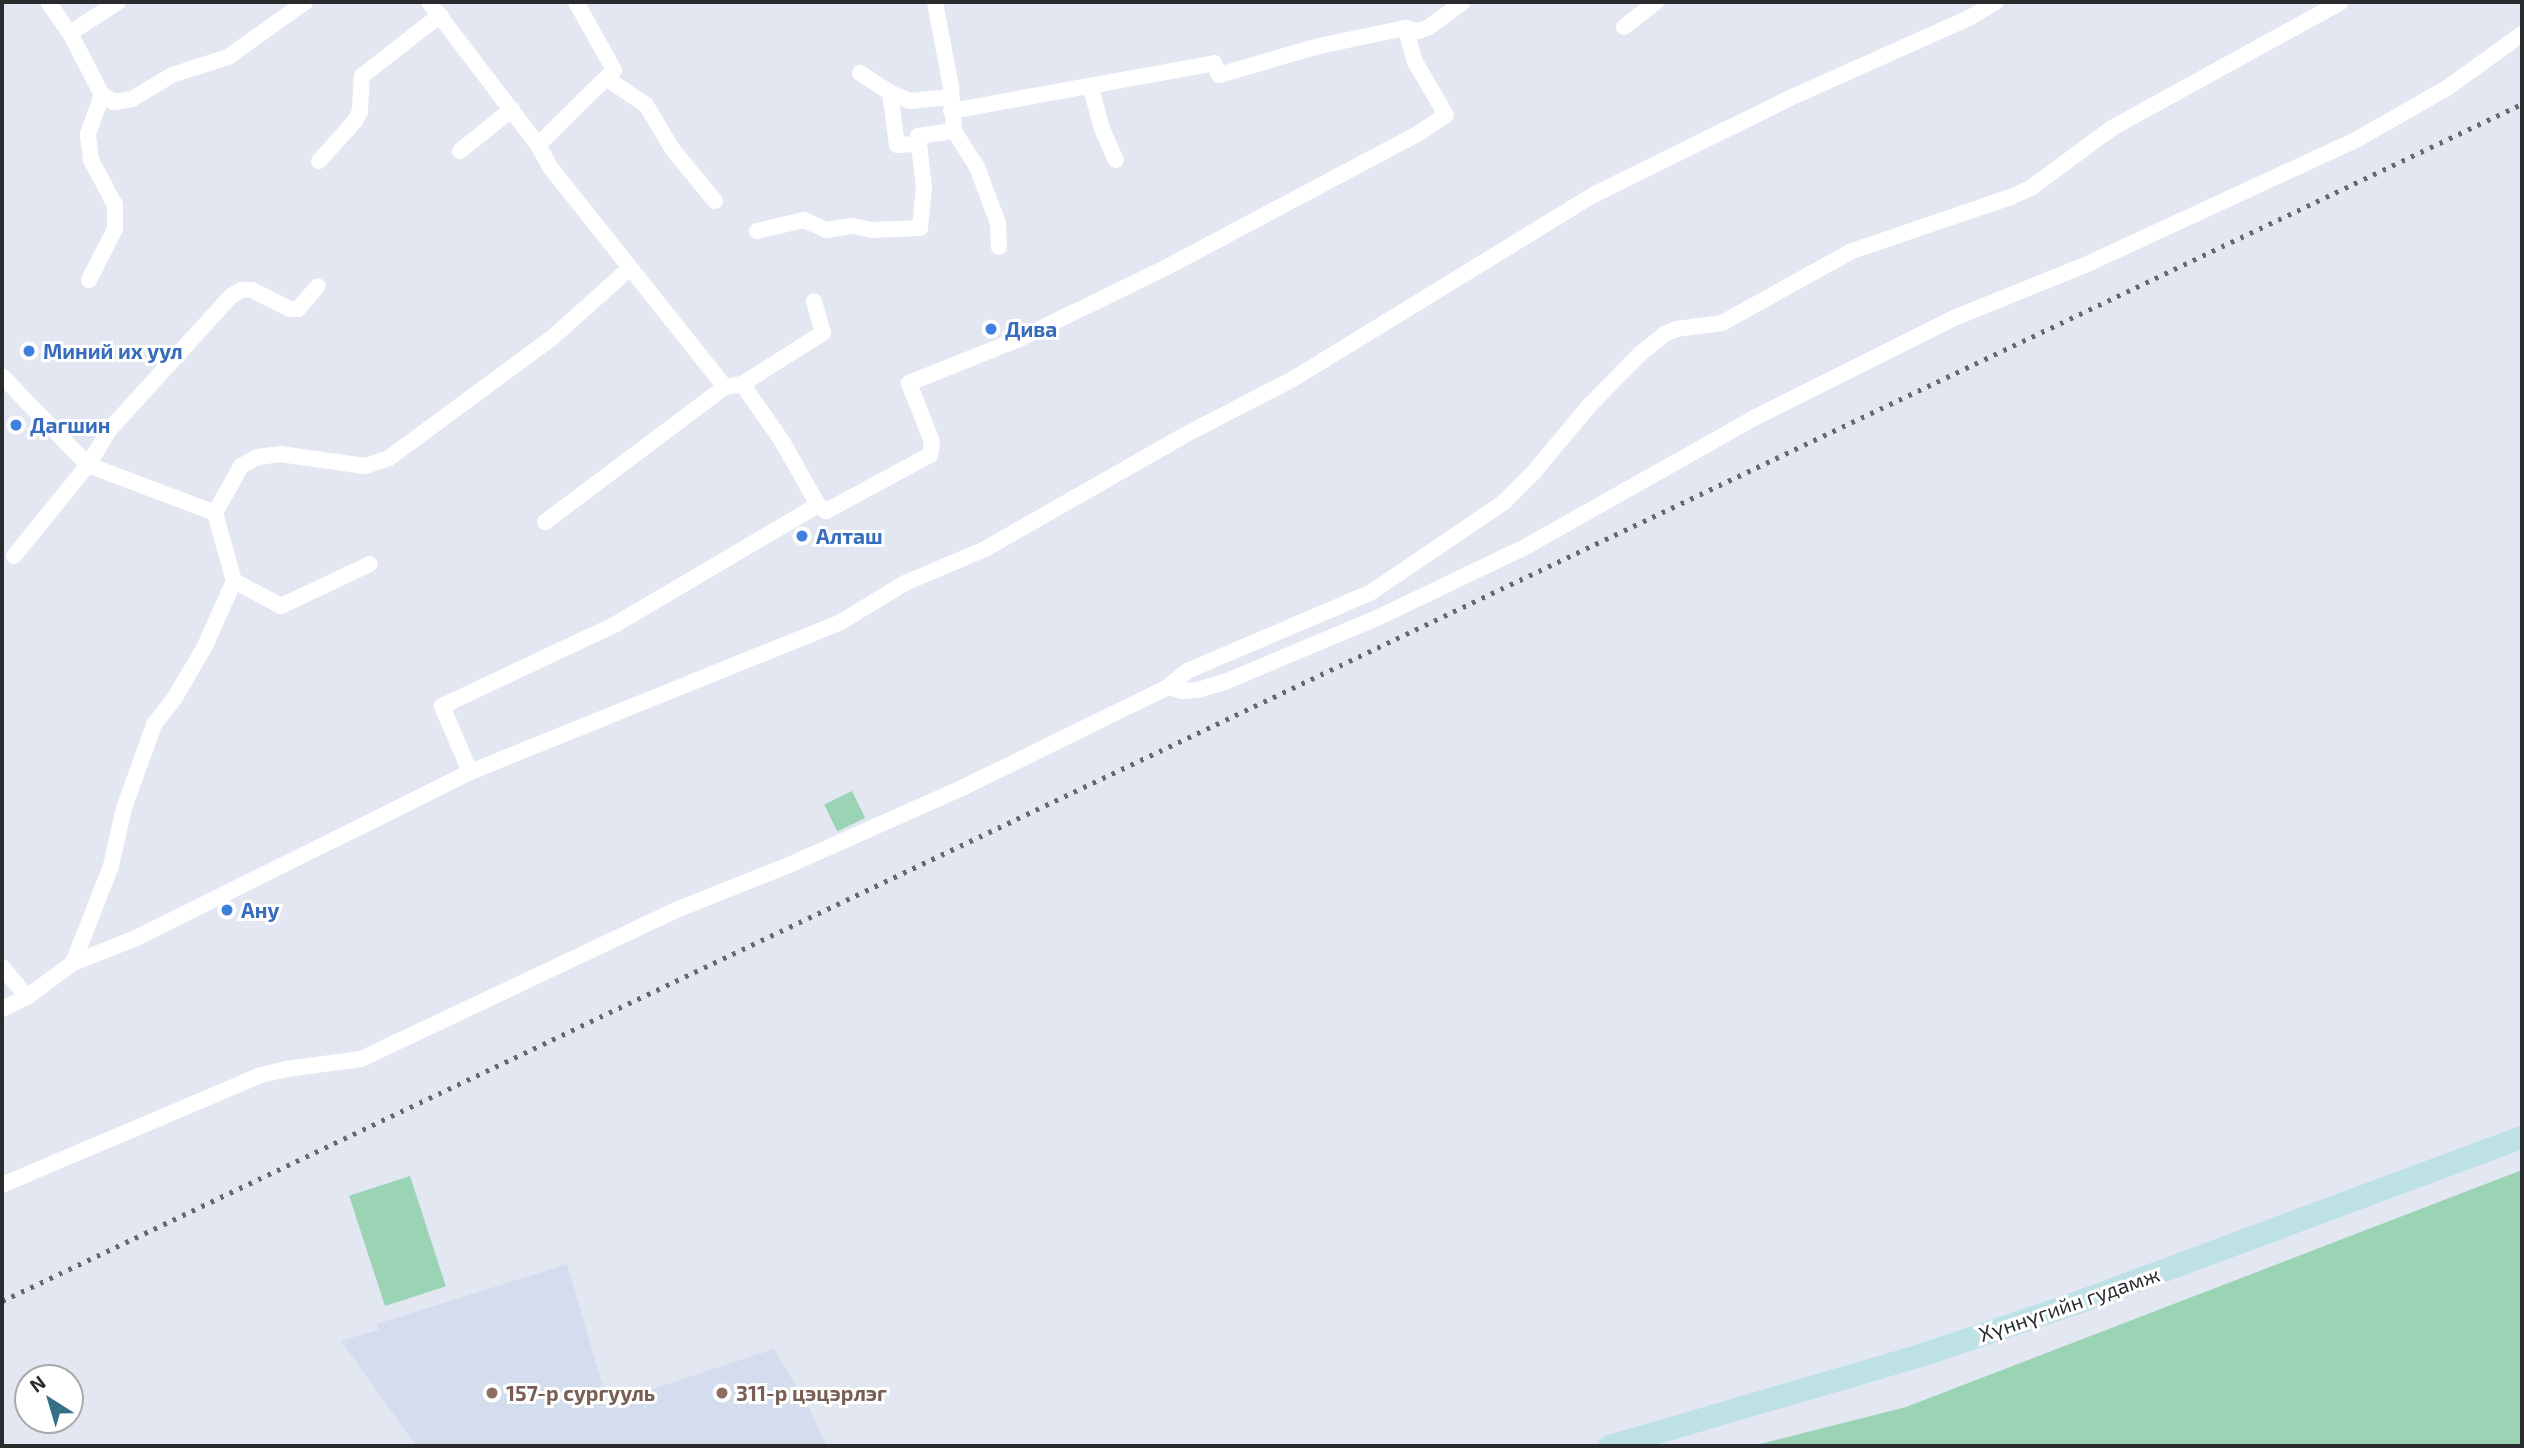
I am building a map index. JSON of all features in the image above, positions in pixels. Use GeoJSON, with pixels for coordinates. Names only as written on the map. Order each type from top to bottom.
{"type":"FeatureCollection","features":[{"type":"Feature","properties":{"kind":"main road","name":"Хүннүгийн гудамж"},"geometry":{"type":"LineString","coordinates":[[1609,1446],[1899,1361],[2072,1304],[2522,1137]]}},
{"type":"Feature","properties":{"kind":"street"},"geometry":{"type":"LineString","coordinates":[[48,2],[70,33],[102,95],[114,102],[132,99],[172,75],[228,57],[305,2]]}},
{"type":"Feature","properties":{"kind":"street"},"geometry":{"type":"LineString","coordinates":[[70,33],[118,2]]}},
{"type":"Feature","properties":{"kind":"street"},"geometry":{"type":"LineString","coordinates":[[429,2],[512,109],[550,167],[630,268],[782,441],[818,505],[826,511],[930,455],[932,442],[909,383],[1019,339],[1167,267],[1446,116],[1415,62],[1405,28]]}},
{"type":"Feature","properties":{"kind":"street"},"geometry":{"type":"LineString","coordinates":[[538,145],[614,70],[576,2]]}},
{"type":"Feature","properties":{"kind":"street"},"geometry":{"type":"LineString","coordinates":[[935,2],[954,131],[977,167],[998,223],[999,247]]}},
{"type":"Feature","properties":{"kind":"street"},"geometry":{"type":"LineString","coordinates":[[859,74],[911,101],[986,103],[1091,88],[1214,64],[1219,75],[1319,46],[1405,28],[1418,31],[1429,27],[1463,2]]}},
{"type":"Feature","properties":{"kind":"street"},"geometry":{"type":"LineString","coordinates":[[1624,27],[1656,2]]}},
{"type":"Feature","properties":{"kind":"street"},"geometry":{"type":"LineString","coordinates":[[2,1009],[27,997],[73,963],[134,939],[470,772],[839,623],[905,583],[985,549],[1181,437],[1282,385],[1595,194],[1790,98],[1969,19],[1996,2]]}},
{"type":"Feature","properties":{"kind":"street"},"geometry":{"type":"LineString","coordinates":[[2,1185],[261,1075],[361,1059],[676,910],[789,865],[964,787],[1168,687],[1187,671],[1387,583],[1481,518],[1521,485],[1589,406],[1640,354],[1665,334],[1687,327],[1722,323],[1852,251],[2011,197],[2032,187],[2112,128],[2341,2]]}},
{"type":"Feature","properties":{"kind":"street"},"geometry":{"type":"LineString","coordinates":[[319,161],[355,121],[360,111],[362,76],[440,15]]}},
{"type":"Feature","properties":{"kind":"street"},"geometry":{"type":"LineString","coordinates":[[1168,687],[1182,691],[1198,690],[1227,681],[1379,617],[1515,552],[1756,417],[1954,318],[2083,266],[2376,130],[2447,88],[2522,34]]}},
{"type":"Feature","properties":{"kind":"street"},"geometry":{"type":"LineString","coordinates":[[606,78],[646,105],[673,150],[715,201]]}},
{"type":"Feature","properties":{"kind":"street"},"geometry":{"type":"LineString","coordinates":[[1091,88],[1102,129],[1116,160]]}},
{"type":"Feature","properties":{"kind":"street"},"geometry":{"type":"LineString","coordinates":[[890,92],[897,145],[919,144]]}},
{"type":"Feature","properties":{"kind":"street"},"geometry":{"type":"LineString","coordinates":[[89,280],[114,229],[115,205],[91,160],[88,134],[102,95]]}},
{"type":"Feature","properties":{"kind":"street"},"geometry":{"type":"LineString","coordinates":[[460,151],[512,109]]}},
{"type":"Feature","properties":{"kind":"street"},"geometry":{"type":"LineString","coordinates":[[757,231],[804,220],[826,230],[852,226],[872,230],[920,228],[924,187],[918,136],[954,131]]}},
{"type":"Feature","properties":{"kind":"street"},"geometry":{"type":"LineString","coordinates":[[73,963],[111,866],[124,808],[154,726],[174,699],[204,648],[234,581],[215,513],[241,466],[257,457],[280,454],[365,466],[389,457],[553,337],[630,268]]}},
{"type":"Feature","properties":{"kind":"street"},"geometry":{"type":"LineString","coordinates":[[14,556],[88,465],[110,429],[231,296],[241,290],[252,290],[290,309],[298,309],[318,286]]}},
{"type":"Feature","properties":{"kind":"street"},"geometry":{"type":"LineString","coordinates":[[545,522],[734,385],[823,332],[814,302]]}},
{"type":"Feature","properties":{"kind":"street"},"geometry":{"type":"LineString","coordinates":[[2,376],[88,465],[215,513]]}},
{"type":"Feature","properties":{"kind":"street"},"geometry":{"type":"LineString","coordinates":[[470,772],[442,706],[616,624],[818,505]]}},
{"type":"Feature","properties":{"kind":"street"},"geometry":{"type":"LineString","coordinates":[[234,581],[281,606],[370,564]]}},
{"type":"Feature","properties":{"kind":"street"},"geometry":{"type":"LineString","coordinates":[[2,967],[27,997]]}},
{"type":"Feature","properties":{"kind":"shaded area","name":"157-р сургууль"},"geometry":{"type":"Polygon","coordinates":[[[567,1264],[608,1404],[774,1349],[809,1408],[827,1446],[416,1446],[341,1341],[378,1330],[377,1324],[567,1264]]]}},
{"type":"Feature","properties":{"kind":"green space"},"geometry":{"type":"Polygon","coordinates":[[[852,791],[865,818],[837,832],[824,805],[852,791]]]}},
{"type":"Feature","properties":{"kind":"green space"},"geometry":{"type":"Polygon","coordinates":[[[2522,1170],[2522,1446],[1752,1446],[1906,1407],[2522,1170]]]}},
{"type":"Feature","properties":{"kind":"green space"},"geometry":{"type":"Polygon","coordinates":[[[410,1176],[446,1286],[385,1306],[349,1196],[410,1176]]]}},
{"type":"Feature","properties":{"kind":"railway"},"geometry":{"type":"LineString","coordinates":[[2,1301],[2522,104]]}},
{"type":"Feature","properties":{"kind":"place","name":"Дива"},"geometry":{"type":"Point","coordinates":[991,329]}},
{"type":"Feature","properties":{"kind":"place","name":"Миний их уул"},"geometry":{"type":"Point","coordinates":[29,351]}},
{"type":"Feature","properties":{"kind":"place","name":"Дагшин"},"geometry":{"type":"Point","coordinates":[16,425]}},
{"type":"Feature","properties":{"kind":"place","name":"Алташ"},"geometry":{"type":"Point","coordinates":[802,536]}},
{"type":"Feature","properties":{"kind":"place","name":"Ану"},"geometry":{"type":"Point","coordinates":[227,910]}},
{"type":"Feature","properties":{"kind":"place","name":"157-р сургууль"},"geometry":{"type":"Point","coordinates":[492,1393]}},
{"type":"Feature","properties":{"kind":"place","name":"311-р цэцэрлэг"},"geometry":{"type":"Point","coordinates":[722,1393]}}]}
